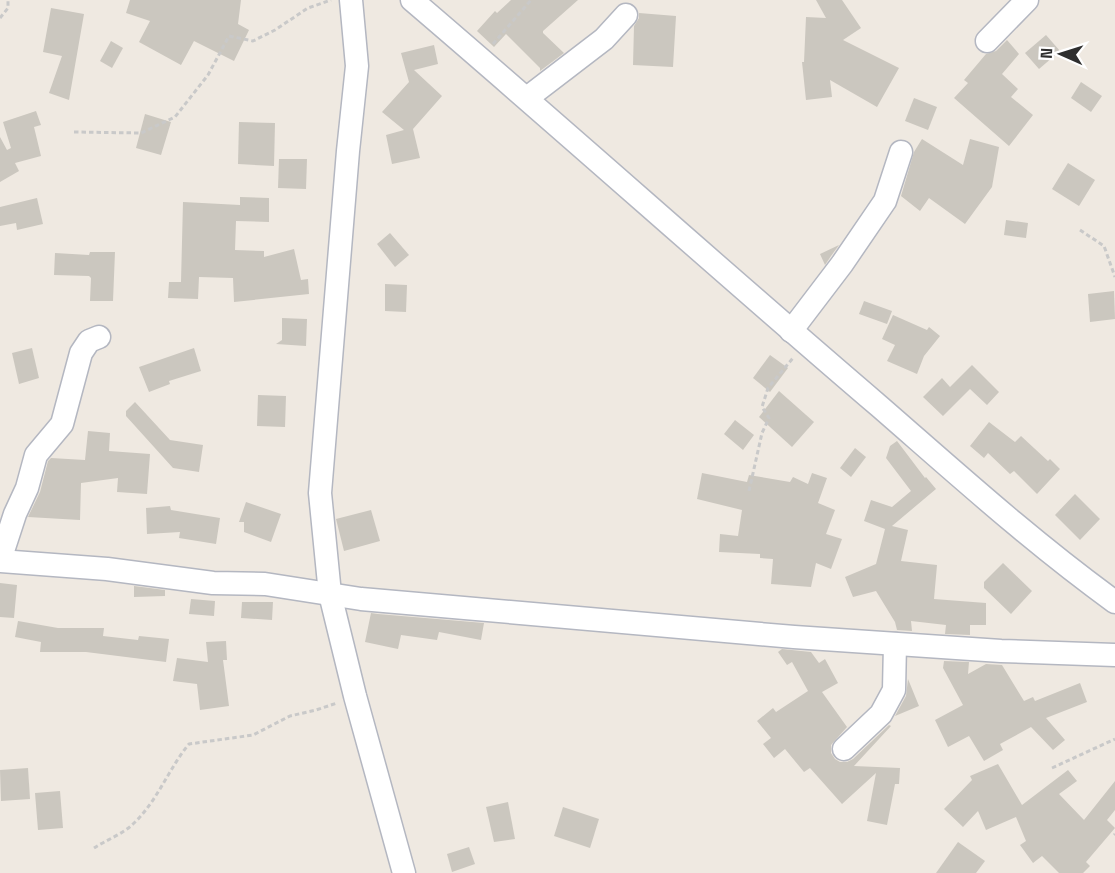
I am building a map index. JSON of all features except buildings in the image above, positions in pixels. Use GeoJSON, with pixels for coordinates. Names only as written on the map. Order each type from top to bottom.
{"type":"FeatureCollection","features":[{"type":"Feature","properties":{"kind":"street"},"geometry":{"type":"LineString","coordinates":[[351,0],[357,66],[320,493],[330,594],[355,696],[404,873]]}},
{"type":"Feature","properties":{"kind":"street"},"geometry":{"type":"LineString","coordinates":[[412,0],[527,98],[799,338],[1063,564],[1115,602]]}},
{"type":"Feature","properties":{"kind":"street"},"geometry":{"type":"LineString","coordinates":[[987,41],[1027,0]]}},
{"type":"Feature","properties":{"kind":"street"},"geometry":{"type":"LineString","coordinates":[[527,98],[604,39],[626,15]]}},
{"type":"Feature","properties":{"kind":"street"},"geometry":{"type":"LineString","coordinates":[[799,338],[842,264],[885,201],[901,152]]}},
{"type":"Feature","properties":{"kind":"street"},"geometry":{"type":"LineString","coordinates":[[99,336],[90,341],[81,353],[62,424],[36,455],[27,488],[15,514],[0,560],[106,569],[213,583],[265,584],[361,599],[895,644],[1115,655]]}},
{"type":"Feature","properties":{"kind":"street"},"geometry":{"type":"LineString","coordinates":[[844,749],[881,714],[894,690],[895,644]]}},
{"type":"Feature","properties":{"kind":"street"},"geometry":{"type":"LineString","coordinates":[[1092,653],[1115,644]]}},
{"type":"Feature","properties":{"kind":"path"},"geometry":{"type":"LineString","coordinates":[[0,18],[8,8],[8,0]]}},
{"type":"Feature","properties":{"kind":"path"},"geometry":{"type":"LineString","coordinates":[[74,132],[141,133],[175,117],[208,75],[229,36],[253,41],[275,30],[308,8],[332,0]]}},
{"type":"Feature","properties":{"kind":"path"},"geometry":{"type":"LineString","coordinates":[[490,48],[531,0]]}},
{"type":"Feature","properties":{"kind":"path"},"geometry":{"type":"LineString","coordinates":[[1080,230],[1104,246],[1115,277]]}},
{"type":"Feature","properties":{"kind":"path"},"geometry":{"type":"LineString","coordinates":[[749,491],[762,433],[769,418],[762,407],[768,388],[799,338]]}},
{"type":"Feature","properties":{"kind":"path"},"geometry":{"type":"LineString","coordinates":[[94,848],[133,824],[160,789],[189,744],[253,735],[290,716],[316,710],[355,696]]}},
{"type":"Feature","properties":{"kind":"path"},"geometry":{"type":"LineString","coordinates":[[1052,768],[1115,739]]}}]}
